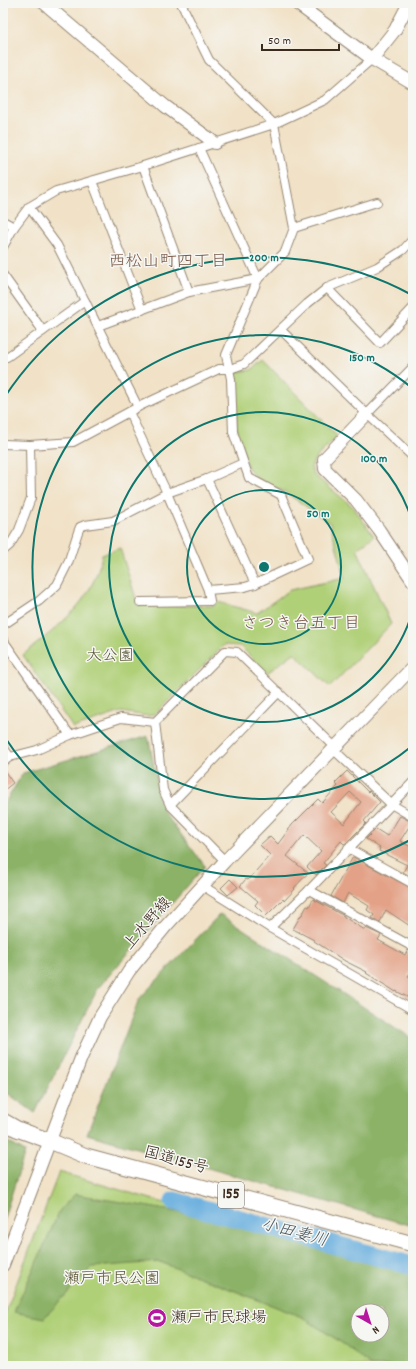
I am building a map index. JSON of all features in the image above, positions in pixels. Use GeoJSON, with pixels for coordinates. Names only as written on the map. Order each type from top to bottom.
{"type":"FeatureCollection","features":[{"type":"Feature","properties":{"kind":"highway","name":"国道155号"},"geometry":{"type":"LineString","coordinates":[[3,1121],[17,1130],[50,1141],[86,1156],[413,1244]]}},
{"type":"Feature","properties":{"kind":"street"},"geometry":{"type":"LineString","coordinates":[[44,3],[165,106],[215,142]]}},
{"type":"Feature","properties":{"kind":"street"},"geometry":{"type":"LineString","coordinates":[[181,3],[209,60],[274,124],[294,228],[285,252],[258,279],[226,355],[232,379],[233,432],[249,478],[280,495],[308,559],[255,584],[245,587],[208,590]]}},
{"type":"Feature","properties":{"kind":"street"},"geometry":{"type":"LineString","coordinates":[[296,3],[372,59],[413,83]]}},
{"type":"Feature","properties":{"kind":"street"},"geometry":{"type":"LineString","coordinates":[[3,247],[14,227],[29,207],[56,191],[144,166],[274,124],[325,100],[372,59],[395,30],[409,3]]}},
{"type":"Feature","properties":{"kind":"street"},"geometry":{"type":"LineString","coordinates":[[199,148],[258,279]]}},
{"type":"Feature","properties":{"kind":"street"},"geometry":{"type":"LineString","coordinates":[[144,166],[189,292]]}},
{"type":"Feature","properties":{"kind":"street"},"geometry":{"type":"LineString","coordinates":[[92,181],[142,310]]}},
{"type":"Feature","properties":{"kind":"street"},"geometry":{"type":"LineString","coordinates":[[294,228],[377,202]]}},
{"type":"Feature","properties":{"kind":"street"},"geometry":{"type":"LineString","coordinates":[[29,207],[57,245],[138,407]]}},
{"type":"Feature","properties":{"kind":"street"},"geometry":{"type":"LineString","coordinates":[[3,220],[14,227]]}},
{"type":"Feature","properties":{"kind":"street"},"geometry":{"type":"LineString","coordinates":[[3,444],[30,445],[73,442],[138,407],[219,369],[230,369],[244,364],[326,288],[377,267],[403,250],[413,239]]}},
{"type":"Feature","properties":{"kind":"street"},"geometry":{"type":"LineString","coordinates":[[3,275],[43,331]]}},
{"type":"Feature","properties":{"kind":"street"},"geometry":{"type":"LineString","coordinates":[[98,326],[189,292],[258,279]]}},
{"type":"Feature","properties":{"kind":"street"},"geometry":{"type":"LineString","coordinates":[[326,288],[380,343],[413,308]]}},
{"type":"Feature","properties":{"kind":"street"},"geometry":{"type":"LineString","coordinates":[[3,357],[7,357],[85,301]]}},
{"type":"Feature","properties":{"kind":"street"},"geometry":{"type":"LineString","coordinates":[[281,330],[413,457]]}},
{"type":"Feature","properties":{"kind":"street"},"geometry":{"type":"LineString","coordinates":[[413,367],[324,459],[324,469],[356,500],[380,530],[413,581]]}},
{"type":"Feature","properties":{"kind":"street"},"geometry":{"type":"LineString","coordinates":[[129,412],[167,494],[208,590],[210,601],[140,602]]}},
{"type":"Feature","properties":{"kind":"street"},"geometry":{"type":"LineString","coordinates":[[3,551],[7,543],[19,530],[31,498],[30,445]]}},
{"type":"Feature","properties":{"kind":"street"},"geometry":{"type":"LineString","coordinates":[[3,625],[39,601],[57,585],[68,563],[80,527],[85,525],[113,522],[167,494],[207,479],[243,463]]}},
{"type":"Feature","properties":{"kind":"street"},"geometry":{"type":"LineString","coordinates":[[207,479],[255,584]]}},
{"type":"Feature","properties":{"kind":"street"},"geometry":{"type":"LineString","coordinates":[[3,640],[70,735]]}},
{"type":"Feature","properties":{"kind":"street"},"geometry":{"type":"LineString","coordinates":[[155,722],[225,651],[237,652],[391,804],[413,817]]}},
{"type":"Feature","properties":{"kind":"street","name":"上水野線"},"geometry":{"type":"LineString","coordinates":[[3,1265],[81,1058],[100,1017],[129,971],[166,926],[225,861],[413,666]]}},
{"type":"Feature","properties":{"kind":"street"},"geometry":{"type":"LineString","coordinates":[[170,805],[278,692]]}},
{"type":"Feature","properties":{"kind":"street"},"geometry":{"type":"LineString","coordinates":[[3,762],[10,757],[36,750],[70,735],[121,718],[155,722]]}},
{"type":"Feature","properties":{"kind":"street"},"geometry":{"type":"LineString","coordinates":[[155,722],[163,790],[170,805],[225,861]]}},
{"type":"Feature","properties":{"kind":"street"},"geometry":{"type":"LineString","coordinates":[[3,747],[10,757]]}},
{"type":"Feature","properties":{"kind":"street"},"geometry":{"type":"LineString","coordinates":[[270,928],[309,890],[413,782]]}},
{"type":"Feature","properties":{"kind":"street"},"geometry":{"type":"LineString","coordinates":[[348,848],[413,884]]}},
{"type":"Feature","properties":{"kind":"street"},"geometry":{"type":"LineString","coordinates":[[203,886],[270,928],[413,1010]]}},
{"type":"Feature","properties":{"kind":"street"},"geometry":{"type":"LineString","coordinates":[[309,890],[413,947]]}},
{"type":"Feature","properties":{"kind":"green space","name":"大公園"},"geometry":{"type":"Polygon","coordinates":[[[263,360],[337,436],[315,459],[311,467],[314,475],[353,507],[374,536],[357,549],[391,624],[330,687],[294,653],[267,673],[240,646],[224,645],[156,713],[148,716],[121,712],[73,728],[23,655],[61,623],[82,600],[91,587],[102,555],[120,548],[138,605],[213,606],[218,602],[257,613],[290,590],[345,578],[330,523],[285,492],[256,478],[247,466],[237,434],[235,372],[251,370],[263,360]]]}},
{"type":"Feature","properties":{"kind":"green space"},"geometry":{"type":"Polygon","coordinates":[[[148,736],[163,811],[205,866],[98,988],[35,1113],[3,1090],[3,806],[23,773],[148,736]]]}},
{"type":"Feature","properties":{"kind":"green space"},"geometry":{"type":"Polygon","coordinates":[[[220,914],[413,1039],[413,1226],[87,1134],[139,999],[220,914]]]}},
{"type":"Feature","properties":{"kind":"green space"},"geometry":{"type":"Polygon","coordinates":[[[3,1139],[25,1152],[3,1221],[3,1139]]]}},
{"type":"Feature","properties":{"kind":"green space","name":"瀬戸市民公園"},"geometry":{"type":"Polygon","coordinates":[[[59,1172],[413,1276],[413,1366],[3,1366],[3,1319],[59,1172]]]}},
{"type":"Feature","properties":{"kind":"green space"},"geometry":{"type":"Polygon","coordinates":[[[75,1194],[315,1236],[413,1260],[413,1366],[371,1366],[345,1345],[302,1317],[160,1262],[92,1267],[44,1318],[14,1312],[60,1210],[75,1194]]]}},
{"type":"Feature","properties":{"kind":"building"},"geometry":{"type":"Polygon","coordinates":[[[3,769],[13,783],[3,791],[3,769]]]}},
{"type":"Feature","properties":{"kind":"building"},"geometry":{"type":"Polygon","coordinates":[[[347,771],[380,802],[364,821],[366,823],[346,843],[344,844],[341,841],[323,863],[326,865],[316,875],[307,867],[321,851],[304,835],[287,856],[308,873],[284,901],[283,899],[266,916],[255,905],[258,901],[240,886],[246,879],[248,880],[270,855],[260,845],[270,836],[278,844],[292,825],[318,799],[322,803],[338,786],[335,783],[347,771]],[[350,792],[331,812],[344,824],[361,802],[350,792]]]}},
{"type":"Feature","properties":{"kind":"building"},"geometry":{"type":"Polygon","coordinates":[[[400,816],[412,822],[400,841],[413,848],[413,878],[403,872],[407,865],[379,851],[380,848],[366,839],[376,829],[387,836],[400,816]]]}},
{"type":"Feature","properties":{"kind":"building"},"geometry":{"type":"Polygon","coordinates":[[[353,857],[413,889],[413,928],[386,910],[380,922],[372,918],[374,915],[367,910],[369,906],[348,893],[343,903],[331,896],[353,857]]]}},
{"type":"Feature","properties":{"kind":"building"},"geometry":{"type":"Polygon","coordinates":[[[230,879],[238,887],[228,895],[221,888],[230,879]]]}},
{"type":"Feature","properties":{"kind":"building"},"geometry":{"type":"Polygon","coordinates":[[[313,899],[344,916],[365,930],[366,928],[381,935],[378,940],[405,955],[408,950],[413,952],[413,968],[408,976],[413,979],[413,1000],[396,992],[366,973],[367,972],[345,961],[314,940],[293,929],[313,899]]]}},
{"type":"Feature","properties":{"kind":"waterway","name":"小田妻川"},"geometry":{"type":"LineString","coordinates":[[174,1201],[413,1266]]}},
{"type":"Feature","properties":{"kind":"place","name":"瀬戸市民球場"},"geometry":{"type":"Point","coordinates":[157,1318]}},
{"type":"Feature","properties":{"kind":"district","name":"西松山町四丁目"},"geometry":{"type":"Point","coordinates":[168,263]}},
{"type":"Feature","properties":{"kind":"district","name":"さつき台五丁目"},"geometry":{"type":"Point","coordinates":[301,625]}}]}
